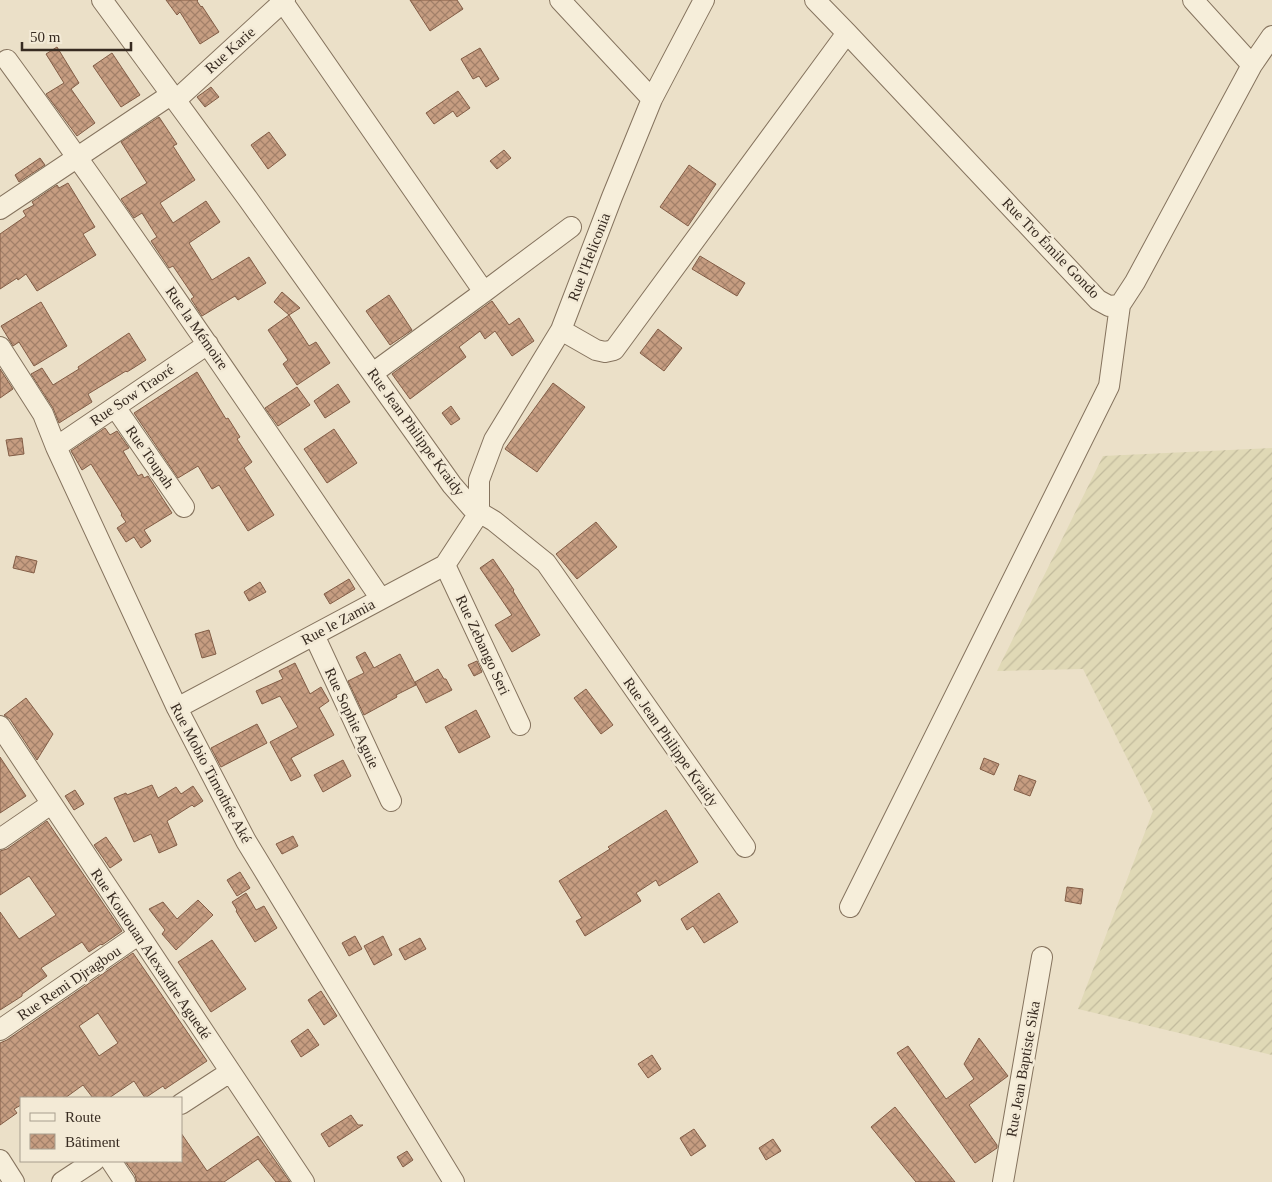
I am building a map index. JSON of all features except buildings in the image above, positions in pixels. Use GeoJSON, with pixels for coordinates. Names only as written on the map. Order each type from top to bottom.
{"type":"FeatureCollection","features":[{"type":"Feature","properties":{"kind":"street","name":"Rue Jean Philippe Kraidy"},"geometry":{"type":"LineString","coordinates":[[102,0],[174,97],[452,485],[472,508],[494,521],[546,562],[745,848]]}},
{"type":"Feature","properties":{"kind":"street"},"geometry":{"type":"LineString","coordinates":[[560,0],[652,99]]}},
{"type":"Feature","properties":{"kind":"street","name":"Rue l'Heliconia"},"geometry":{"type":"LineString","coordinates":[[479,512],[479,480],[494,440],[561,330],[652,99],[704,0]]}},
{"type":"Feature","properties":{"kind":"street","name":"Rue Tro Émile Gondo"},"geometry":{"type":"LineString","coordinates":[[815,0],[1098,300],[1109,306],[1120,305],[1140,274],[1252,65],[1272,36]]}},
{"type":"Feature","properties":{"kind":"street"},"geometry":{"type":"LineString","coordinates":[[1193,0],[1252,65]]}},
{"type":"Feature","properties":{"kind":"street","name":"Rue Karie"},"geometry":{"type":"LineString","coordinates":[[0,209],[78,157],[174,97],[284,1]]}},
{"type":"Feature","properties":{"kind":"street"},"geometry":{"type":"LineString","coordinates":[[284,1],[484,292]]}},
{"type":"Feature","properties":{"kind":"street"},"geometry":{"type":"LineString","coordinates":[[561,330],[596,350],[605,352],[614,350],[847,33]]}},
{"type":"Feature","properties":{"kind":"street","name":"Rue la Mémoire"},"geometry":{"type":"LineString","coordinates":[[7,60],[78,157],[208,344],[381,599]]}},
{"type":"Feature","properties":{"kind":"street","name":"Rue l'Heliconia"},"geometry":{"type":"LineString","coordinates":[[373,373],[570,227]]}},
{"type":"Feature","properties":{"kind":"street"},"geometry":{"type":"LineString","coordinates":[[850,907],[1109,386],[1120,305]]}},
{"type":"Feature","properties":{"kind":"street","name":"Rue Sow Traoré"},"geometry":{"type":"LineString","coordinates":[[56,447],[208,344]]}},
{"type":"Feature","properties":{"kind":"street","name":"Rue Mobio Timothée Aké"},"geometry":{"type":"LineString","coordinates":[[0,347],[43,414],[56,447],[177,708],[246,841],[454,1182]]}},
{"type":"Feature","properties":{"kind":"street","name":"Rue Toupah"},"geometry":{"type":"LineString","coordinates":[[115,407],[184,507]]}},
{"type":"Feature","properties":{"kind":"street","name":"Rue le Zamia"},"geometry":{"type":"LineString","coordinates":[[177,708],[445,565],[479,512]]}},
{"type":"Feature","properties":{"kind":"street","name":"Rue Zebango Seri"},"geometry":{"type":"LineString","coordinates":[[445,565],[520,725]]}},
{"type":"Feature","properties":{"kind":"street","name":"Rue Sophie Aguie"},"geometry":{"type":"LineString","coordinates":[[314,635],[391,801]]}},
{"type":"Feature","properties":{"kind":"street","name":"Rue Koutouan Alexandre Aguedé"},"geometry":{"type":"LineString","coordinates":[[0,726],[304,1182]]}},
{"type":"Feature","properties":{"kind":"street"},"geometry":{"type":"LineString","coordinates":[[0,838],[51,804]]}},
{"type":"Feature","properties":{"kind":"street","name":"Rue Remi Djragbou"},"geometry":{"type":"LineString","coordinates":[[0,1030],[138,935]]}},
{"type":"Feature","properties":{"kind":"street","name":"Rue Jean Baptiste Sika"},"geometry":{"type":"LineString","coordinates":[[1003,1182],[1042,957]]}},
{"type":"Feature","properties":{"kind":"street"},"geometry":{"type":"LineString","coordinates":[[182,1103],[230,1072]]}},
{"type":"Feature","properties":{"kind":"street"},"geometry":{"type":"LineString","coordinates":[[0,1160],[14,1182]]}},
{"type":"Feature","properties":{"kind":"street"},"geometry":{"type":"LineString","coordinates":[[62,1182],[92,1162]]}},
{"type":"Feature","properties":{"kind":"street"},"geometry":{"type":"LineString","coordinates":[[112,1162],[126,1182]]}},
{"type":"Feature","properties":{"kind":"shaded area"},"geometry":{"type":"Polygon","coordinates":[[[1272,448],[1272,1055],[1078,1009],[1153,811],[1083,669],[997,671],[1103,456],[1272,448]]]}}]}
